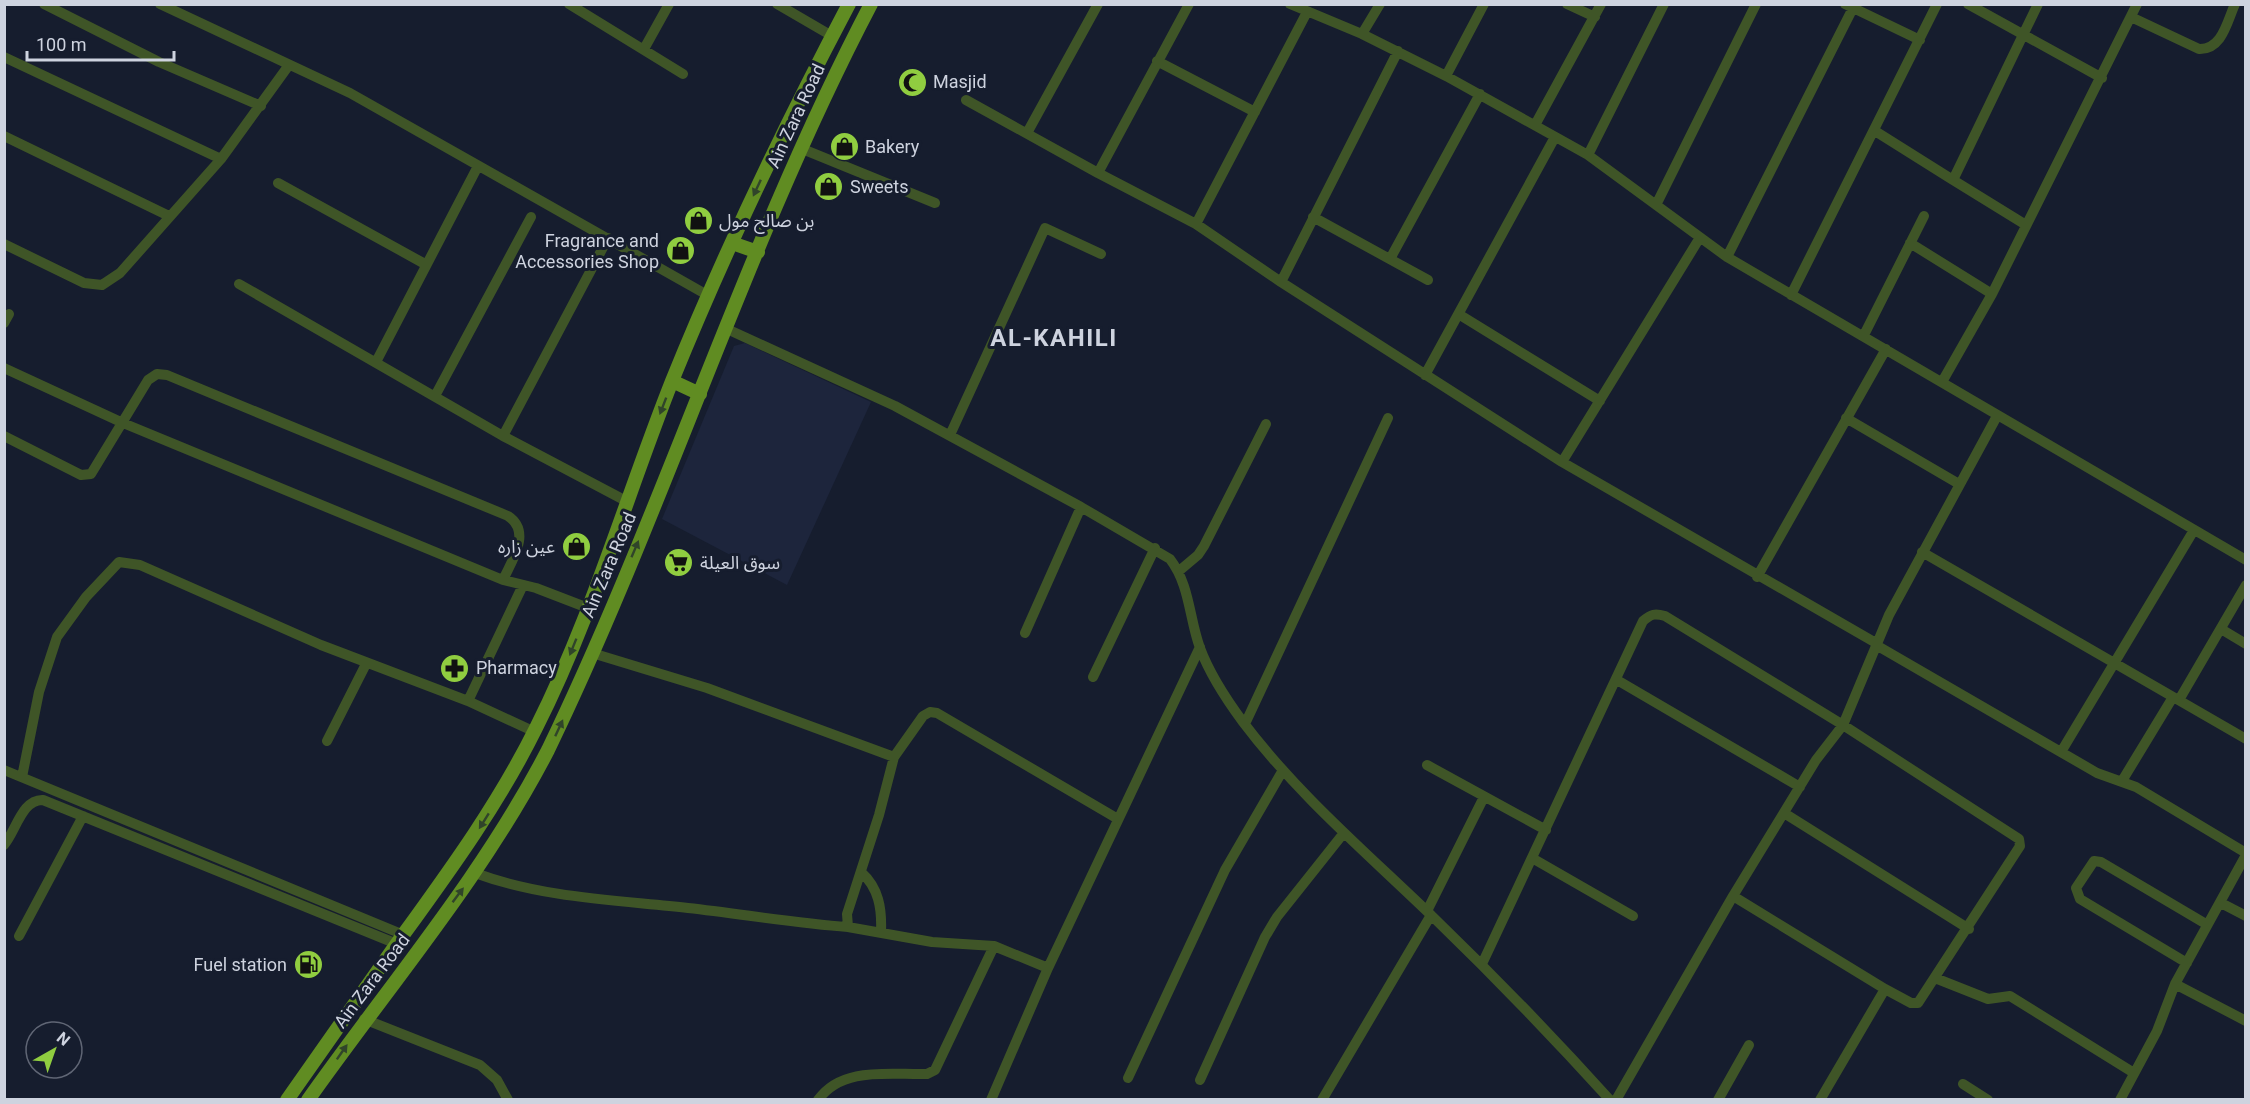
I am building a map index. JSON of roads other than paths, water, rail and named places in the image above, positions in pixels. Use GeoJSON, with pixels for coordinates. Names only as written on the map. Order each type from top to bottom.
{"type":"FeatureCollection","features":[{"type":"Feature","properties":{"kind":"main road","name":"Ain Zara Road"},"geometry":{"type":"LineString","coordinates":[[287,1100],[476,833],[535,732],[560,680],[672,381],[732,243],[849,4]]}},
{"type":"Feature","properties":{"kind":"main road","name":"Ain Zara Road"},"geometry":{"type":"LineString","coordinates":[[308,1100],[364,1019],[475,873],[533,780],[592,653],[800,148],[872,4]]}},
{"type":"Feature","properties":{"kind":"main road"},"geometry":{"type":"LineString","coordinates":[[732,243],[758,252]]}},
{"type":"Feature","properties":{"kind":"main road"},"geometry":{"type":"LineString","coordinates":[[672,381],[700,394]]}},
{"type":"Feature","properties":{"kind":"street"},"geometry":{"type":"LineString","coordinates":[[44,4],[159,62],[261,106]]}},
{"type":"Feature","properties":{"kind":"street"},"geometry":{"type":"LineString","coordinates":[[160,4],[390,115],[709,296]]}},
{"type":"Feature","properties":{"kind":"street"},"geometry":{"type":"LineString","coordinates":[[569,4],[683,74]]}},
{"type":"Feature","properties":{"kind":"street"},"geometry":{"type":"LineString","coordinates":[[644,49],[669,4]]}},
{"type":"Feature","properties":{"kind":"street"},"geometry":{"type":"LineString","coordinates":[[777,4],[832,36]]}},
{"type":"Feature","properties":{"kind":"street"},"geometry":{"type":"LineString","coordinates":[[1027,133],[1098,4]]}},
{"type":"Feature","properties":{"kind":"street"},"geometry":{"type":"LineString","coordinates":[[1098,173],[1189,4]]}},
{"type":"Feature","properties":{"kind":"street"},"geometry":{"type":"LineString","coordinates":[[1290,4],[1398,51],[1588,155],[1699,239],[1727,257],[2246,560]]}},
{"type":"Feature","properties":{"kind":"street"},"geometry":{"type":"LineString","coordinates":[[1362,34],[1380,4]]}},
{"type":"Feature","properties":{"kind":"street"},"geometry":{"type":"LineString","coordinates":[[1446,76],[1484,4]]}},
{"type":"Feature","properties":{"kind":"street"},"geometry":{"type":"LineString","coordinates":[[1567,4],[1595,17]]}},
{"type":"Feature","properties":{"kind":"street"},"geometry":{"type":"LineString","coordinates":[[1535,125],[1601,4]]}},
{"type":"Feature","properties":{"kind":"street"},"geometry":{"type":"LineString","coordinates":[[1588,155],[1664,4]]}},
{"type":"Feature","properties":{"kind":"street"},"geometry":{"type":"LineString","coordinates":[[1656,205],[1756,4]]}},
{"type":"Feature","properties":{"kind":"street"},"geometry":{"type":"LineString","coordinates":[[1791,296],[1937,4]]}},
{"type":"Feature","properties":{"kind":"street"},"geometry":{"type":"LineString","coordinates":[[1968,4],[2102,78]]}},
{"type":"Feature","properties":{"kind":"street"},"geometry":{"type":"LineString","coordinates":[[1953,180],[2038,4]]}},
{"type":"Feature","properties":{"kind":"street"},"geometry":{"type":"LineString","coordinates":[[1942,382],[1992,294],[2137,4]]}},
{"type":"Feature","properties":{"kind":"street"},"geometry":{"type":"LineString","coordinates":[[2131,17],[2199,50],[2207,50],[2218,42],[2235,4]]}},
{"type":"Feature","properties":{"kind":"street"},"geometry":{"type":"LineString","coordinates":[[1727,257],[1851,6],[1920,40]]}},
{"type":"Feature","properties":{"kind":"street"},"geometry":{"type":"LineString","coordinates":[[1196,224],[1307,12]]}},
{"type":"Feature","properties":{"kind":"street"},"geometry":{"type":"LineString","coordinates":[[1281,282],[1398,51]]}},
{"type":"Feature","properties":{"kind":"street"},"geometry":{"type":"LineString","coordinates":[[4,57],[221,159]]}},
{"type":"Feature","properties":{"kind":"street"},"geometry":{"type":"LineString","coordinates":[[1157,61],[1255,112]]}},
{"type":"Feature","properties":{"kind":"street"},"geometry":{"type":"LineString","coordinates":[[4,244],[84,283],[102,285],[120,273],[221,159],[289,65]]}},
{"type":"Feature","properties":{"kind":"street"},"geometry":{"type":"LineString","coordinates":[[1390,259],[1480,94]]}},
{"type":"Feature","properties":{"kind":"street"},"geometry":{"type":"LineString","coordinates":[[966,100],[1196,224],[1281,282],[1562,462],[2097,773],[2122,781],[2246,854],[2175,984],[2157,1031],[2120,1100]]}},
{"type":"Feature","properties":{"kind":"street"},"geometry":{"type":"LineString","coordinates":[[1875,131],[2026,225]]}},
{"type":"Feature","properties":{"kind":"street"},"geometry":{"type":"LineString","coordinates":[[4,136],[169,216]]}},
{"type":"Feature","properties":{"kind":"street"},"geometry":{"type":"LineString","coordinates":[[1425,375],[1460,315],[1555,137]]}},
{"type":"Feature","properties":{"kind":"street"},"geometry":{"type":"LineString","coordinates":[[800,148],[935,203]]}},
{"type":"Feature","properties":{"kind":"street"},"geometry":{"type":"LineString","coordinates":[[376,362],[478,166]]}},
{"type":"Feature","properties":{"kind":"street"},"geometry":{"type":"LineString","coordinates":[[278,183],[425,264]]}},
{"type":"Feature","properties":{"kind":"street"},"geometry":{"type":"LineString","coordinates":[[1864,335],[1924,216]]}},
{"type":"Feature","properties":{"kind":"street"},"geometry":{"type":"LineString","coordinates":[[435,396],[531,217]]}},
{"type":"Feature","properties":{"kind":"street"},"geometry":{"type":"LineString","coordinates":[[1313,217],[1428,280]]}},
{"type":"Feature","properties":{"kind":"street"},"geometry":{"type":"LineString","coordinates":[[950,435],[1046,228],[1101,254]]}},
{"type":"Feature","properties":{"kind":"street"},"geometry":{"type":"LineString","coordinates":[[503,436],[608,238]]}},
{"type":"Feature","properties":{"kind":"street"},"geometry":{"type":"LineString","coordinates":[[1562,462],[1699,239]]}},
{"type":"Feature","properties":{"kind":"street"},"geometry":{"type":"LineString","coordinates":[[1910,243],[1992,294]]}},
{"type":"Feature","properties":{"kind":"street"},"geometry":{"type":"LineString","coordinates":[[239,284],[503,436],[627,502]]}},
{"type":"Feature","properties":{"kind":"street"},"geometry":{"type":"LineString","coordinates":[[1460,315],[1600,401]]}},
{"type":"Feature","properties":{"kind":"street"},"geometry":{"type":"LineString","coordinates":[[727,329],[895,406],[1155,548],[1170,559],[1179,571],[1200,647],[1225,696],[1245,724],[1283,770],[1343,834],[1482,964],[1610,1100]]}},
{"type":"Feature","properties":{"kind":"street"},"geometry":{"type":"LineString","coordinates":[[1757,577],[1886,349]]}},
{"type":"Feature","properties":{"kind":"street"},"geometry":{"type":"LineString","coordinates":[[4,368],[123,423],[503,580],[588,608]]}},
{"type":"Feature","properties":{"kind":"street"},"geometry":{"type":"LineString","coordinates":[[4,436],[86,476],[95,470],[148,380],[160,373],[512,518],[519,530],[520,539],[503,580]]}},
{"type":"Feature","properties":{"kind":"street"},"geometry":{"type":"LineString","coordinates":[[1616,1100],[1733,896],[1800,787],[1843,725],[1876,644],[1922,552],[1997,416]]}},
{"type":"Feature","properties":{"kind":"street"},"geometry":{"type":"LineString","coordinates":[[1245,724],[1388,418]]}},
{"type":"Feature","properties":{"kind":"street"},"geometry":{"type":"LineString","coordinates":[[1846,418],[1959,484]]}},
{"type":"Feature","properties":{"kind":"street"},"geometry":{"type":"LineString","coordinates":[[1179,571],[1198,555],[1204,546],[1266,424]]}},
{"type":"Feature","properties":{"kind":"street"},"geometry":{"type":"LineString","coordinates":[[1024,633],[1081,507]]}},
{"type":"Feature","properties":{"kind":"street"},"geometry":{"type":"LineString","coordinates":[[2061,752],[2194,530]]}},
{"type":"Feature","properties":{"kind":"street"},"geometry":{"type":"LineString","coordinates":[[1094,677],[1155,548]]}},
{"type":"Feature","properties":{"kind":"street"},"geometry":{"type":"LineString","coordinates":[[1922,552],[2246,739]]}},
{"type":"Feature","properties":{"kind":"street"},"geometry":{"type":"LineString","coordinates":[[22,777],[42,680],[57,637],[93,589],[119,562],[140,565],[366,664],[468,701],[535,732]]}},
{"type":"Feature","properties":{"kind":"street"},"geometry":{"type":"LineString","coordinates":[[468,701],[523,585]]}},
{"type":"Feature","properties":{"kind":"street"},"geometry":{"type":"LineString","coordinates":[[2122,781],[2221,629],[2246,585]]}},
{"type":"Feature","properties":{"kind":"street"},"geometry":{"type":"LineString","coordinates":[[1482,964],[1643,621],[1657,614],[1843,725],[2019,839],[2020,846],[1969,928],[1918,1003],[1911,1003],[1886,989],[1733,896]]}},
{"type":"Feature","properties":{"kind":"street"},"geometry":{"type":"LineString","coordinates":[[2221,629],[2246,644]]}},
{"type":"Feature","properties":{"kind":"street"},"geometry":{"type":"LineString","coordinates":[[991,1100],[1048,968],[1200,647]]}},
{"type":"Feature","properties":{"kind":"street"},"geometry":{"type":"LineString","coordinates":[[592,653],[707,688],[894,758]]}},
{"type":"Feature","properties":{"kind":"street"},"geometry":{"type":"LineString","coordinates":[[327,741],[366,664]]}},
{"type":"Feature","properties":{"kind":"street"},"geometry":{"type":"LineString","coordinates":[[1617,680],[1800,787]]}},
{"type":"Feature","properties":{"kind":"street"},"geometry":{"type":"LineString","coordinates":[[848,927],[847,914],[894,758],[923,716],[930,712],[937,713],[1118,819]]}},
{"type":"Feature","properties":{"kind":"street"},"geometry":{"type":"LineString","coordinates":[[1427,765],[1546,830]]}},
{"type":"Feature","properties":{"kind":"street"},"geometry":{"type":"LineString","coordinates":[[4,770],[400,940]]}},
{"type":"Feature","properties":{"kind":"street"},"geometry":{"type":"LineString","coordinates":[[1128,1078],[1225,870],[1283,770]]}},
{"type":"Feature","properties":{"kind":"street"},"geometry":{"type":"LineString","coordinates":[[1322,1100],[1429,913],[1484,797]]}},
{"type":"Feature","properties":{"kind":"street"},"geometry":{"type":"LineString","coordinates":[[4,845],[27,806],[34,801],[47,801],[400,940]]}},
{"type":"Feature","properties":{"kind":"street"},"geometry":{"type":"LineString","coordinates":[[1784,813],[1969,928]]}},
{"type":"Feature","properties":{"kind":"street"},"geometry":{"type":"LineString","coordinates":[[19,936],[83,816]]}},
{"type":"Feature","properties":{"kind":"street"},"geometry":{"type":"LineString","coordinates":[[1200,1080],[1265,937],[1277,916],[1343,834]]}},
{"type":"Feature","properties":{"kind":"street"},"geometry":{"type":"LineString","coordinates":[[1532,858],[1633,916]]}},
{"type":"Feature","properties":{"kind":"street"},"geometry":{"type":"LineString","coordinates":[[2187,963],[2080,899],[2076,888],[2090,864],[2094,861],[2101,862],[2206,924]]}},
{"type":"Feature","properties":{"kind":"street"},"geometry":{"type":"LineString","coordinates":[[861,872],[871,881],[882,908],[881,932]]}},
{"type":"Feature","properties":{"kind":"street"},"geometry":{"type":"LineString","coordinates":[[475,873],[513,885],[552,893],[692,908],[802,924],[848,927],[868,933],[881,932],[932,942],[994,946],[1048,968]]}},
{"type":"Feature","properties":{"kind":"street"},"geometry":{"type":"LineString","coordinates":[[2221,903],[2246,916]]}},
{"type":"Feature","properties":{"kind":"street"},"geometry":{"type":"LineString","coordinates":[[818,1100],[828,1086],[850,1076],[927,1074],[935,1070],[994,946]]}},
{"type":"Feature","properties":{"kind":"street"},"geometry":{"type":"LineString","coordinates":[[1935,978],[1988,999],[2010,996],[2134,1073]]}},
{"type":"Feature","properties":{"kind":"street"},"geometry":{"type":"LineString","coordinates":[[2175,984],[2246,1021]]}},
{"type":"Feature","properties":{"kind":"street"},"geometry":{"type":"LineString","coordinates":[[1820,1100],[1886,989]]}},
{"type":"Feature","properties":{"kind":"street"},"geometry":{"type":"LineString","coordinates":[[364,1019],[480,1065],[497,1080],[508,1100]]}},
{"type":"Feature","properties":{"kind":"street"},"geometry":{"type":"LineString","coordinates":[[1718,1100],[1749,1045]]}},
{"type":"Feature","properties":{"kind":"street"},"geometry":{"type":"LineString","coordinates":[[1963,1084],[1988,1100]]}},
{"type":"Feature","properties":{"kind":"place","name":"Masjid"},"geometry":{"type":"Point","coordinates":[912,82]}},
{"type":"Feature","properties":{"kind":"place","name":"Bakery"},"geometry":{"type":"Point","coordinates":[844,147]}},
{"type":"Feature","properties":{"kind":"place","name":"Sweets"},"geometry":{"type":"Point","coordinates":[829,187]}},
{"type":"Feature","properties":{"kind":"place","name":"بن صالح مول"},"geometry":{"type":"Point","coordinates":[698,221]}},
{"type":"Feature","properties":{"kind":"place","name":"Fragrance and Accessories Shop"},"geometry":{"type":"Point","coordinates":[680,251]}},
{"type":"Feature","properties":{"kind":"place","name":"عين زاره"},"geometry":{"type":"Point","coordinates":[576,547]}},
{"type":"Feature","properties":{"kind":"place","name":"سوق العيلة"},"geometry":{"type":"Point","coordinates":[679,563]}},
{"type":"Feature","properties":{"kind":"place","name":"Pharmacy"},"geometry":{"type":"Point","coordinates":[455,668]}},
{"type":"Feature","properties":{"kind":"place","name":"Fuel station"},"geometry":{"type":"Point","coordinates":[308,965]}},
{"type":"Feature","properties":{"kind":"district","name":"AL-KAHILI"},"geometry":{"type":"Point","coordinates":[1054,338]}}]}
